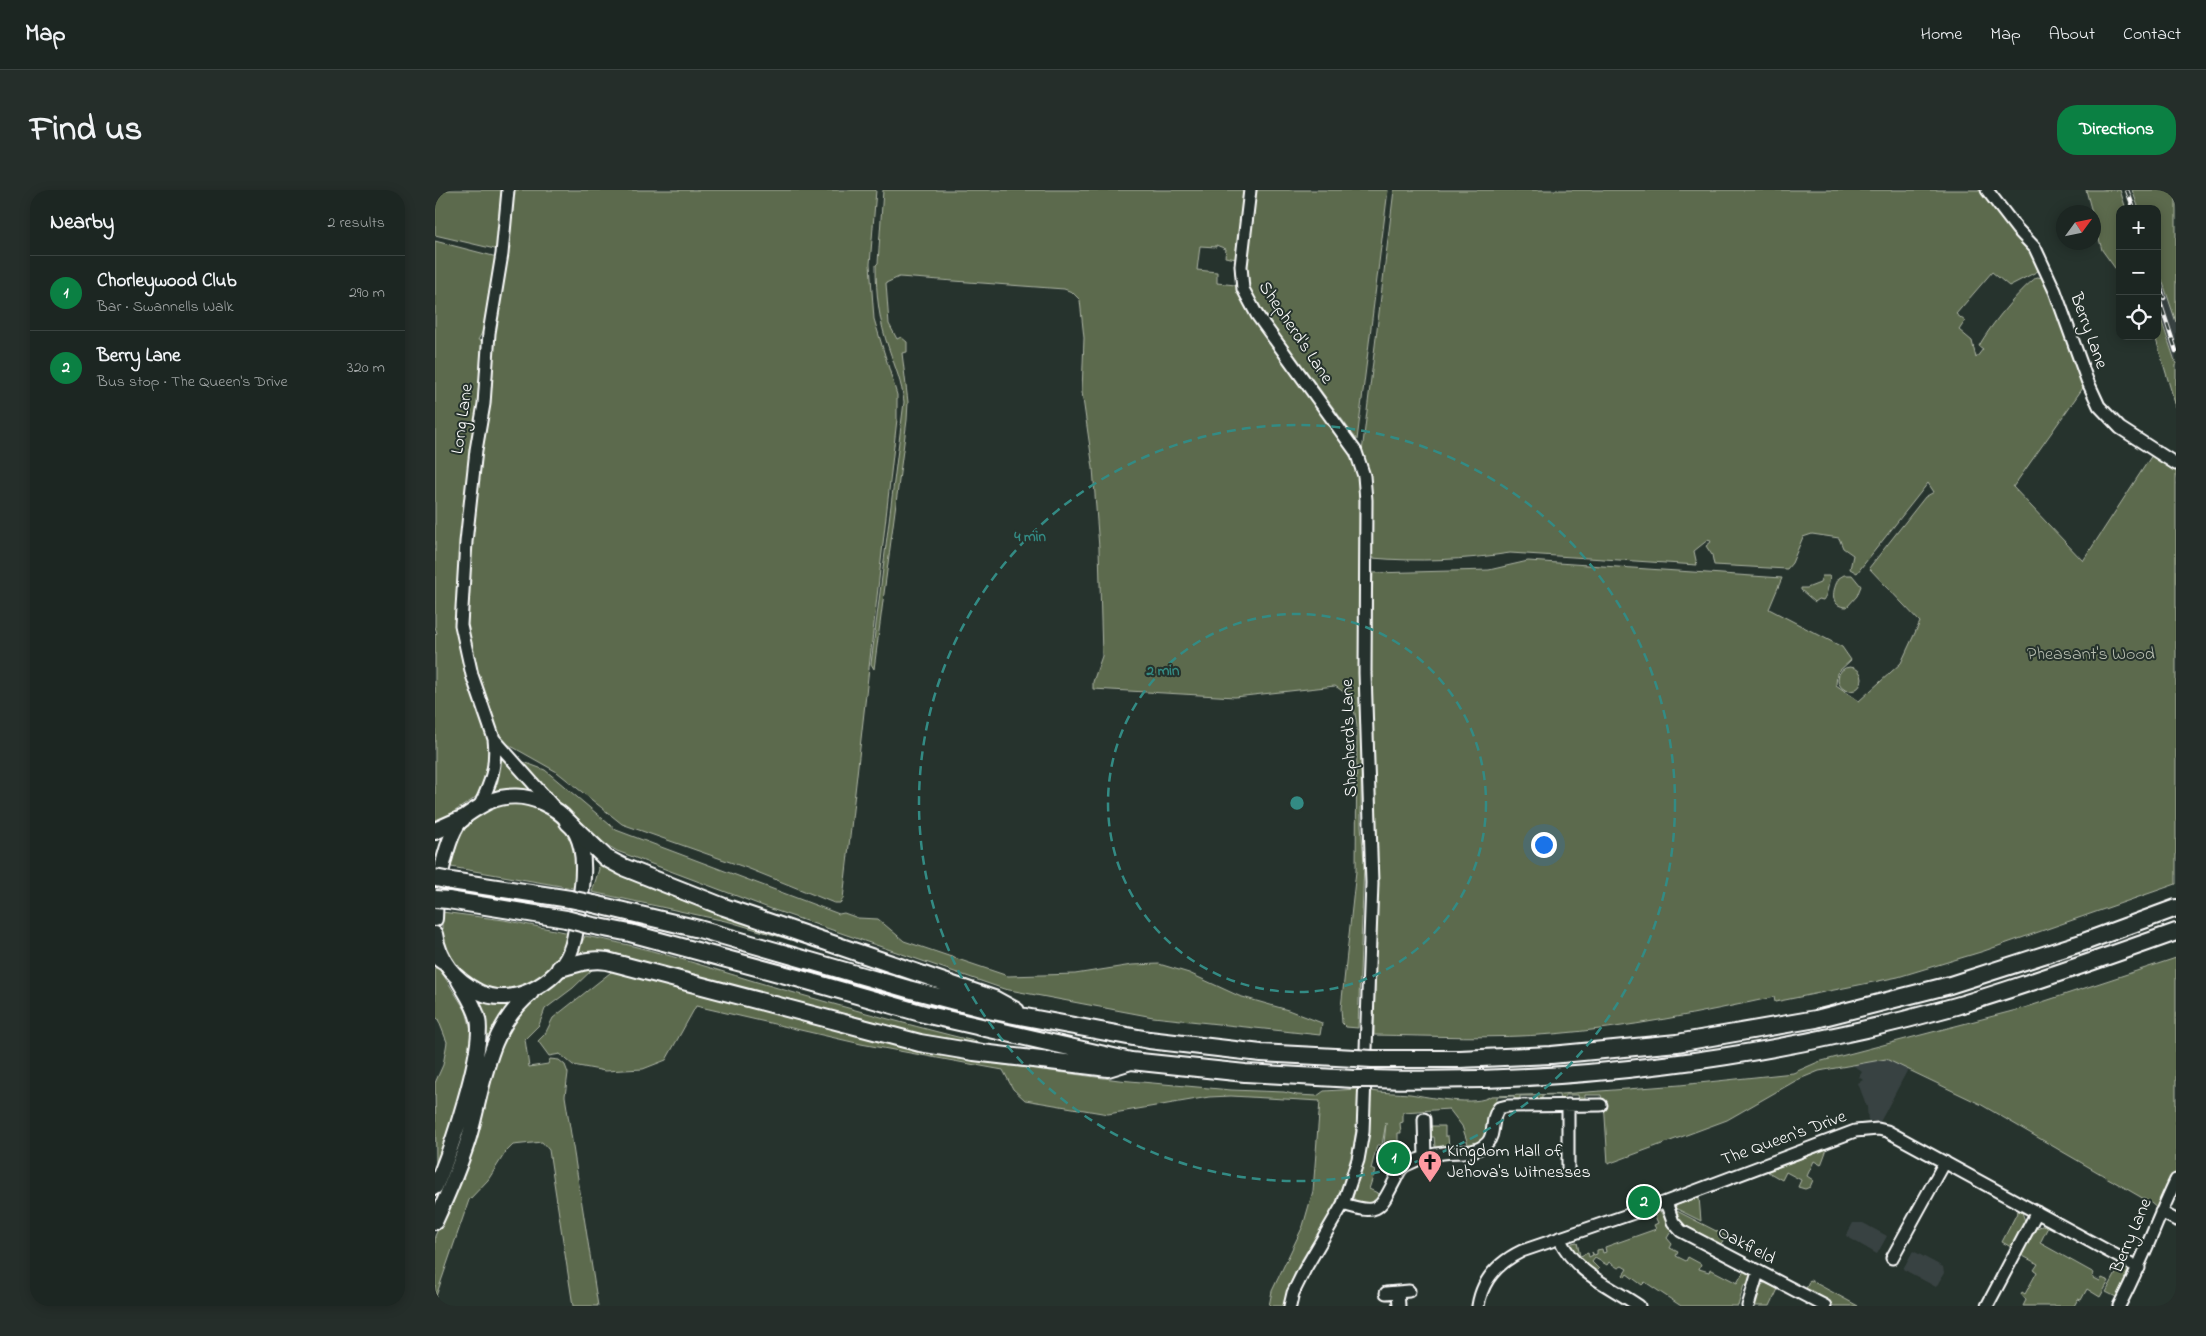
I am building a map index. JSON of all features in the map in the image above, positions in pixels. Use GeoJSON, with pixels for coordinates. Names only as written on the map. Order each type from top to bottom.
{"type":"FeatureCollection","features":[{"type":"Feature","properties":{"kind":"highway"},"geometry":{"type":"LineString","coordinates":[[563,817],[606,858],[623,866],[724,907],[994,999],[1026,1017]]}},
{"type":"Feature","properties":{"kind":"highway"},"geometry":{"type":"LineString","coordinates":[[435,831],[462,819]]}},
{"type":"Feature","properties":{"kind":"highway"},"geometry":{"type":"LineString","coordinates":[[435,878],[594,904],[699,929],[908,989],[993,1011],[1149,1040],[1261,1053],[1372,1059],[1459,1059],[1551,1055],[1677,1043],[1816,1019],[1950,985],[2081,943],[2176,908]]}},
{"type":"Feature","properties":{"kind":"highway"},"geometry":{"type":"LineString","coordinates":[[442,900],[566,919],[630,933],[924,1014],[1131,1061],[1245,1073],[1371,1079],[1461,1080],[1549,1077],[1684,1063],[1817,1039],[1956,1006],[2176,932]]}},
{"type":"Feature","properties":{"kind":"highway"},"geometry":{"type":"LineString","coordinates":[[560,968],[596,959],[607,961],[869,1031],[974,1052],[1108,1068],[1131,1061]]}},
{"type":"Feature","properties":{"kind":"main road"},"geometry":{"type":"LineString","coordinates":[[435,919],[445,856],[451,836],[462,819],[479,807],[494,800],[514,796],[535,799],[563,817],[578,839],[584,857],[585,873],[575,937],[570,953],[560,968],[507,1016],[498,1033],[479,1104],[439,1189],[435,1222]]}},
{"type":"Feature","properties":{"kind":"main road"},"geometry":{"type":"LineString","coordinates":[[435,934],[439,958],[456,976],[482,994],[498,997],[518,995],[537,988]]}},
{"type":"Feature","properties":{"kind":"main road"},"geometry":{"type":"LineString","coordinates":[[454,1159],[479,1031],[475,1009],[456,976]]}},
{"type":"Feature","properties":{"kind":"street","name":"Long Lane"},"geometry":{"type":"LineString","coordinates":[[479,807],[494,772],[494,739],[472,675],[461,625],[466,542],[476,450],[484,404],[489,333],[502,254],[508,190]]}},
{"type":"Feature","properties":{"kind":"street","name":"Shepherd's Lane"},"geometry":{"type":"LineString","coordinates":[[1250,190],[1241,266],[1243,289],[1257,315],[1356,452],[1364,476],[1366,500],[1365,672],[1372,883],[1363,1132],[1358,1160],[1343,1204],[1305,1269],[1293,1294],[1290,1306]]}},
{"type":"Feature","properties":{"kind":"street","name":"Berry Lane"},"geometry":{"type":"LineString","coordinates":[[1987,190],[2017,229],[2035,248],[2055,291],[2087,380],[2099,406],[2120,428],[2176,464]]}},
{"type":"Feature","properties":{"kind":"street","name":"Long Lane"},"geometry":{"type":"LineString","coordinates":[[494,739],[563,817]]}},
{"type":"Feature","properties":{"kind":"street"},"geometry":{"type":"LineString","coordinates":[[1568,1105],[1568,1168]]}},
{"type":"Feature","properties":{"kind":"street"},"geometry":{"type":"LineString","coordinates":[[1343,1204],[1369,1211],[1378,1207],[1385,1200],[1403,1167],[1440,1153],[1469,1151],[1479,1148],[1489,1141],[1495,1113],[1502,1107],[1601,1105]]}},
{"type":"Feature","properties":{"kind":"street"},"geometry":{"type":"LineString","coordinates":[[1424,1119],[1425,1158]]}},
{"type":"Feature","properties":{"kind":"street","name":"The Queen's Drive"},"geometry":{"type":"LineString","coordinates":[[1478,1306],[1485,1283],[1505,1261],[1522,1251],[1666,1202],[1855,1131],[1878,1129],[1887,1131],[2139,1268]]}},
{"type":"Feature","properties":{"kind":"street"},"geometry":{"type":"LineString","coordinates":[[1892,1258],[1945,1162]]}},
{"type":"Feature","properties":{"kind":"street","name":"Berry Lane"},"geometry":{"type":"LineString","coordinates":[[2119,1306],[2139,1268],[2176,1180]]}},
{"type":"Feature","properties":{"kind":"street","name":"Oakfield"},"geometry":{"type":"LineString","coordinates":[[1666,1202],[1673,1222],[1681,1231],[1825,1306]]}},
{"type":"Feature","properties":{"kind":"street"},"geometry":{"type":"LineString","coordinates":[[1987,1306],[2037,1212]]}},
{"type":"Feature","properties":{"kind":"street"},"geometry":{"type":"LineString","coordinates":[[2161,1212],[2176,1220]]}},
{"type":"Feature","properties":{"kind":"street"},"geometry":{"type":"LineString","coordinates":[[1559,1238],[1568,1255],[1578,1266],[1639,1306]]}},
{"type":"Feature","properties":{"kind":"street"},"geometry":{"type":"LineString","coordinates":[[1748,1306],[1758,1272]]}},
{"type":"Feature","properties":{"kind":"street"},"geometry":{"type":"LineString","coordinates":[[1386,1293],[1404,1292],[1399,1306]]}},
{"type":"Feature","properties":{"kind":"shaded area"},"geometry":{"type":"Polygon","coordinates":[[[2161,255],[2176,313],[2176,364],[2161,319],[2161,255]]]}},
{"type":"Feature","properties":{"kind":"shaded area"},"geometry":{"type":"Polygon","coordinates":[[[1886,1059],[1908,1069],[1880,1122],[1868,1121],[1867,1107],[1858,1083],[1863,1080],[1859,1077],[1862,1072],[1853,1065],[1886,1059]]]}},
{"type":"Feature","properties":{"kind":"shaded area"},"geometry":{"type":"Polygon","coordinates":[[[1853,1223],[1863,1223],[1887,1236],[1877,1254],[1846,1236],[1853,1223]]]}},
{"type":"Feature","properties":{"kind":"shaded area"},"geometry":{"type":"Polygon","coordinates":[[[1913,1251],[1943,1267],[1944,1273],[1936,1287],[1903,1269],[1913,1251]]]}},
{"type":"Feature","properties":{"kind":"green space"},"geometry":{"type":"Polygon","coordinates":[[[435,190],[505,190],[499,250],[435,235],[435,190]]]}},
{"type":"Feature","properties":{"kind":"green space"},"geometry":{"type":"Polygon","coordinates":[[[510,190],[876,190],[870,264],[874,319],[897,395],[897,419],[843,899],[840,903],[834,903],[747,868],[622,824],[557,772],[502,741],[491,722],[468,642],[467,607],[470,545],[494,305],[510,190]]]}},
{"type":"Feature","properties":{"kind":"green space"},"geometry":{"type":"Polygon","coordinates":[[[883,190],[1245,190],[1237,259],[1225,257],[1226,249],[1216,245],[1216,247],[1200,246],[1197,270],[1217,272],[1217,283],[1235,285],[1354,457],[1360,479],[1362,558],[1361,825],[1364,862],[1358,1028],[1346,1027],[1342,1023],[1341,1008],[1356,871],[1357,727],[1354,709],[1349,699],[1335,686],[1235,697],[1093,689],[1093,682],[1102,656],[1099,548],[1093,468],[1082,392],[1084,338],[1080,300],[1072,292],[1064,289],[899,277],[886,283],[889,324],[897,339],[901,337],[907,342],[907,352],[902,353],[908,402],[874,669],[871,664],[904,402],[900,382],[880,318],[877,297],[876,265],[878,263],[883,190]]]}},
{"type":"Feature","properties":{"kind":"green space"},"geometry":{"type":"Polygon","coordinates":[[[1251,190],[1388,190],[1357,440],[1254,299],[1246,273],[1245,259],[1251,190]]]}},
{"type":"Feature","properties":{"kind":"green space","name":"Pheasant's Wood"},"geometry":{"type":"Polygon","coordinates":[[[1394,190],[1984,190],[2034,251],[2042,269],[2009,286],[1992,272],[1956,314],[1965,321],[1959,330],[1972,341],[1976,358],[1983,349],[1979,346],[1984,338],[2014,299],[2037,277],[2046,278],[2085,385],[2013,487],[2083,561],[2154,452],[2165,450],[2176,458],[2176,884],[1984,951],[1898,977],[1775,1002],[1774,997],[1719,1009],[1608,1028],[1531,1036],[1374,1035],[1376,898],[1370,673],[1373,573],[1489,570],[1528,561],[1782,578],[1769,609],[1842,647],[1851,660],[1837,673],[1836,685],[1859,701],[1901,663],[1920,622],[1869,568],[1925,497],[1934,492],[1928,483],[1857,573],[1850,569],[1853,555],[1843,548],[1839,538],[1812,534],[1803,537],[1792,563],[1787,569],[1714,565],[1712,555],[1706,546],[1711,542],[1709,539],[1694,551],[1697,565],[1510,553],[1441,560],[1372,558],[1367,472],[1362,452],[1394,190]]]}},
{"type":"Feature","properties":{"kind":"green space"},"geometry":{"type":"Polygon","coordinates":[[[2086,190],[2120,190],[2125,205],[2116,205],[2116,269],[2101,246],[2101,205],[2090,205],[2086,190]]]}},
{"type":"Feature","properties":{"kind":"green space"},"geometry":{"type":"Polygon","coordinates":[[[2132,190],[2176,190],[2176,322],[2161,277],[2161,205],[2138,205],[2132,190]]]}},
{"type":"Feature","properties":{"kind":"green space"},"geometry":{"type":"Polygon","coordinates":[[[435,241],[497,257],[484,329],[478,340],[484,341],[486,348],[458,624],[488,731],[488,773],[481,792],[435,824],[435,635],[437,633],[435,627],[435,241]]]}},
{"type":"Feature","properties":{"kind":"green space"},"geometry":{"type":"Polygon","coordinates":[[[2161,319],[2176,364],[2176,407],[2156,340],[2161,340],[2161,319]]]}},
{"type":"Feature","properties":{"kind":"green space"},"geometry":{"type":"Polygon","coordinates":[[[1844,575],[1852,575],[1861,586],[1857,596],[1847,607],[1837,604],[1834,597],[1839,578],[1844,575]]]}},
{"type":"Feature","properties":{"kind":"green space"},"geometry":{"type":"Polygon","coordinates":[[[1822,576],[1830,576],[1828,589],[1823,600],[1819,599],[1815,602],[1801,588],[1807,588],[1820,583],[1822,576]]]}},
{"type":"Feature","properties":{"kind":"green space"},"geometry":{"type":"Polygon","coordinates":[[[1850,667],[1859,670],[1862,679],[1859,688],[1850,691],[1841,688],[1838,679],[1841,670],[1850,667]]]}},
{"type":"Feature","properties":{"kind":"green space"},"geometry":{"type":"Polygon","coordinates":[[[499,756],[535,794],[492,795],[498,781],[499,756]]]}},
{"type":"Feature","properties":{"kind":"green space"},"geometry":{"type":"Polygon","coordinates":[[[521,761],[545,770],[616,830],[839,914],[844,913],[858,918],[878,919],[904,941],[1008,976],[1075,974],[1132,965],[1159,964],[1189,973],[1239,996],[1288,1010],[1322,1023],[1320,1035],[1153,1017],[1004,989],[774,910],[617,851],[578,821],[554,798],[521,761]]]}},
{"type":"Feature","properties":{"kind":"green space"},"geometry":{"type":"Polygon","coordinates":[[[518,802],[529,804],[548,812],[557,818],[570,833],[578,854],[578,889],[451,867],[459,840],[471,821],[490,809],[518,802]]]}},
{"type":"Feature","properties":{"kind":"green space"},"geometry":{"type":"Polygon","coordinates":[[[588,848],[872,964],[730,922],[592,892],[599,869],[598,864],[589,854],[588,848]]]}},
{"type":"Feature","properties":{"kind":"green space"},"geometry":{"type":"Polygon","coordinates":[[[442,912],[504,920],[570,933],[565,956],[531,987],[509,992],[485,989],[465,977],[455,966],[444,948],[442,912]]]}},
{"type":"Feature","properties":{"kind":"green space"},"geometry":{"type":"Polygon","coordinates":[[[585,936],[650,950],[853,1009],[1014,1051],[947,1042],[574,959],[585,936]]]}},
{"type":"Feature","properties":{"kind":"green space"},"geometry":{"type":"Polygon","coordinates":[[[2176,958],[2176,1176],[2159,1210],[2151,1203],[1980,1104],[1886,1059],[1819,1071],[1797,1080],[1727,1120],[1608,1164],[1604,1101],[1602,1101],[1601,1095],[1585,1095],[1585,1101],[1579,1101],[1578,1095],[1565,1095],[1565,1101],[1560,1101],[1559,1095],[1542,1095],[1542,1101],[1537,1101],[1537,1096],[1520,1096],[1520,1102],[1514,1102],[1514,1096],[1497,1097],[1489,1115],[1485,1135],[1480,1141],[1469,1147],[1462,1126],[1449,1109],[1403,1112],[1403,1122],[1400,1123],[1401,1133],[1398,1133],[1398,1143],[1384,1143],[1386,1123],[1382,1145],[1377,1145],[1371,1169],[1375,1171],[1369,1189],[1382,1195],[1371,1205],[1356,1202],[1353,1197],[1366,1144],[1371,1091],[1475,1101],[1491,1096],[1561,1094],[1680,1085],[1793,1073],[1818,1062],[2024,1008],[2176,958]]]}},
{"type":"Feature","properties":{"kind":"green space"},"geometry":{"type":"Polygon","coordinates":[[[435,966],[439,968],[466,1011],[474,1040],[459,1100],[436,1165],[435,1083],[443,1065],[447,1042],[435,1016],[435,966]]]}},
{"type":"Feature","properties":{"kind":"green space"},"geometry":{"type":"Polygon","coordinates":[[[594,968],[573,988],[545,1009],[539,1025],[525,1039],[529,1067],[548,1064],[550,1059],[559,1060],[565,1065],[568,1073],[565,1096],[598,1306],[573,1306],[549,1150],[542,1142],[513,1145],[505,1153],[488,1180],[469,1200],[435,1299],[435,1236],[454,1193],[506,1026],[525,1002],[565,972],[594,968]]]}},
{"type":"Feature","properties":{"kind":"green space"},"geometry":{"type":"Polygon","coordinates":[[[615,969],[740,1001],[863,1037],[1004,1065],[1119,1080],[1231,1090],[1284,1092],[1297,1095],[1317,1096],[1324,1091],[1358,1089],[1356,1130],[1351,1158],[1334,1206],[1297,1268],[1283,1306],[1269,1306],[1272,1291],[1303,1226],[1313,1191],[1320,1101],[1231,1096],[1209,1097],[1108,1114],[1025,1100],[1013,1089],[1003,1070],[861,1044],[696,1006],[666,1060],[643,1069],[605,1071],[573,1065],[560,1054],[549,1056],[538,1041],[545,1034],[553,1018],[615,969]]]}},
{"type":"Feature","properties":{"kind":"green space"},"geometry":{"type":"Polygon","coordinates":[[[470,995],[516,1002],[489,1041],[484,1040],[470,995]]]}},
{"type":"Feature","properties":{"kind":"green space"},"geometry":{"type":"Polygon","coordinates":[[[1429,1126],[1445,1126],[1445,1136],[1448,1136],[1449,1147],[1435,1147],[1434,1137],[1429,1137],[1429,1126]]]}},
{"type":"Feature","properties":{"kind":"green space"},"geometry":{"type":"Polygon","coordinates":[[[1827,1149],[1821,1165],[1814,1161],[1807,1176],[1813,1180],[1810,1187],[1805,1189],[1798,1187],[1801,1180],[1786,1172],[1782,1180],[1768,1172],[1768,1171],[1827,1149]]]}},
{"type":"Feature","properties":{"kind":"green space"},"geometry":{"type":"Polygon","coordinates":[[[1699,1197],[1701,1221],[1675,1208],[1677,1205],[1699,1197]]]}},
{"type":"Feature","properties":{"kind":"green space"},"geometry":{"type":"Polygon","coordinates":[[[1673,1209],[1726,1236],[1720,1245],[1680,1224],[1673,1209]]]}},
{"type":"Feature","properties":{"kind":"green space"},"geometry":{"type":"Polygon","coordinates":[[[1660,1211],[1672,1230],[1667,1238],[1672,1244],[1670,1248],[1678,1252],[1676,1256],[1686,1261],[1688,1257],[1701,1264],[1699,1269],[1709,1272],[1710,1269],[1737,1283],[1744,1271],[1751,1274],[1750,1286],[1744,1285],[1738,1306],[1681,1306],[1645,1282],[1642,1285],[1627,1274],[1625,1277],[1623,1275],[1627,1269],[1622,1266],[1618,1268],[1609,1262],[1607,1265],[1595,1258],[1592,1262],[1599,1269],[1595,1272],[1580,1262],[1570,1247],[1572,1243],[1577,1242],[1580,1256],[1588,1253],[1589,1257],[1593,1255],[1592,1252],[1594,1255],[1597,1254],[1597,1250],[1602,1249],[1603,1253],[1606,1252],[1605,1247],[1656,1229],[1654,1225],[1658,1223],[1654,1214],[1660,1211]]]}},
{"type":"Feature","properties":{"kind":"green space"},"geometry":{"type":"Polygon","coordinates":[[[2018,1211],[2022,1212],[2025,1221],[2011,1247],[2002,1242],[2018,1211]]]}},
{"type":"Feature","properties":{"kind":"green space"},"geometry":{"type":"Polygon","coordinates":[[[2045,1225],[2048,1227],[2040,1243],[2094,1273],[2092,1277],[2100,1281],[2102,1278],[2109,1281],[2100,1297],[2087,1289],[2081,1300],[2078,1299],[2074,1306],[2023,1306],[2026,1300],[2021,1294],[2022,1292],[2025,1294],[2037,1272],[2034,1270],[2038,1264],[2021,1255],[2036,1228],[2045,1225]]]}},
{"type":"Feature","properties":{"kind":"green space"},"geometry":{"type":"Polygon","coordinates":[[[2120,1266],[2128,1270],[2130,1275],[2120,1299],[2106,1292],[2120,1266]]]}},
{"type":"Feature","properties":{"kind":"green space"},"geometry":{"type":"Polygon","coordinates":[[[1810,1280],[1858,1306],[1834,1306],[1805,1291],[1810,1280]]]}},
{"type":"Feature","properties":{"kind":"green space"},"geometry":{"type":"Polygon","coordinates":[[[1765,1283],[1778,1289],[1770,1306],[1753,1306],[1760,1286],[1765,1283]]]}},
{"type":"Feature","properties":{"kind":"railway"},"geometry":{"type":"LineString","coordinates":[[2127,190],[2133,205]]}},
{"type":"Feature","properties":{"kind":"railway"},"geometry":{"type":"LineString","coordinates":[[2161,290],[2164,298]]}},
{"type":"Feature","properties":{"kind":"railway"},"geometry":{"type":"LineString","coordinates":[[2158,295],[2176,351]]}},
{"type":"Feature","properties":{"kind":"place","name":"Chorleywood Club"},"geometry":{"type":"Point","coordinates":[1394,1158]}},
{"type":"Feature","properties":{"kind":"place","name":"Kingdom Hall of Jehova's Witnesses"},"geometry":{"type":"Point","coordinates":[1430,1183]}},
{"type":"Feature","properties":{"kind":"place","name":"Berry Lane"},"geometry":{"type":"Point","coordinates":[1644,1202]}}]}
